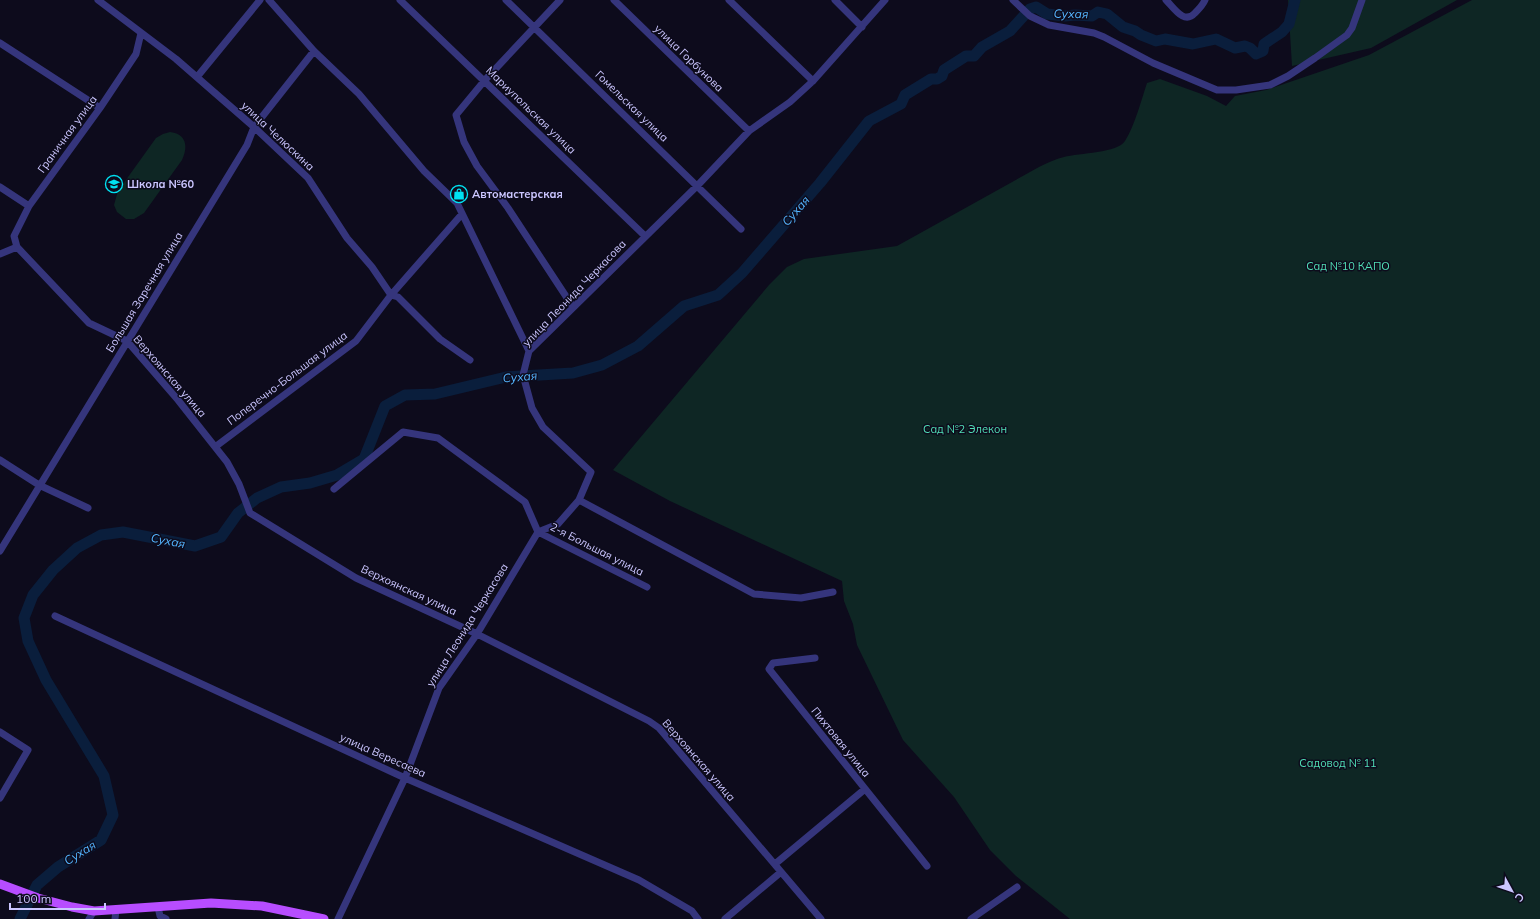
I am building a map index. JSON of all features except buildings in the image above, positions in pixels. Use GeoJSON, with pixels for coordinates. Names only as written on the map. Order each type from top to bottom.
{"type":"FeatureCollection","features":[{"type":"Feature","properties":{"kind":"main road"},"geometry":{"type":"LineString","coordinates":[[0,884],[92,915],[116,915],[158,907],[211,903],[262,906],[324,919]]}},
{"type":"Feature","properties":{"kind":"street","name":"улица Челюскина"},"geometry":{"type":"LineString","coordinates":[[98,0],[176,59],[254,127],[308,178],[346,238],[372,268],[391,295],[398,297],[440,339],[470,360]]}},
{"type":"Feature","properties":{"kind":"street"},"geometry":{"type":"LineString","coordinates":[[197,77],[260,0]]}},
{"type":"Feature","properties":{"kind":"street"},"geometry":{"type":"LineString","coordinates":[[270,0],[314,51],[360,94],[424,171],[457,203],[529,351]]}},
{"type":"Feature","properties":{"kind":"street","name":"Мариупольская улица"},"geometry":{"type":"LineString","coordinates":[[400,0],[485,80],[645,236]]}},
{"type":"Feature","properties":{"kind":"street","name":"Гомельская улица"},"geometry":{"type":"LineString","coordinates":[[506,0],[698,185],[740,228]]}},
{"type":"Feature","properties":{"kind":"street"},"geometry":{"type":"LineString","coordinates":[[560,0],[485,80],[456,115],[464,142],[477,166],[508,208],[573,307]]}},
{"type":"Feature","properties":{"kind":"street","name":"улица Горбунова"},"geometry":{"type":"LineString","coordinates":[[614,0],[749,132]]}},
{"type":"Feature","properties":{"kind":"street"},"geometry":{"type":"LineString","coordinates":[[729,0],[813,81]]}},
{"type":"Feature","properties":{"kind":"street"},"geometry":{"type":"LineString","coordinates":[[835,0],[862,27]]}},
{"type":"Feature","properties":{"kind":"street","name":"улица Леонида Черкасова"},"geometry":{"type":"LineString","coordinates":[[338,919],[405,778],[439,688],[477,634],[538,532],[558,524],[579,500],[591,472],[543,427],[532,408],[523,375],[524,366],[529,351],[698,185],[749,132],[790,102],[813,81],[885,0]]}},
{"type":"Feature","properties":{"kind":"street"},"geometry":{"type":"LineString","coordinates":[[1166,0],[1186,18],[1191,17],[1205,0]]}},
{"type":"Feature","properties":{"kind":"street"},"geometry":{"type":"LineString","coordinates":[[1015,2],[1030,16],[1049,25],[1094,33],[1153,63],[1217,90],[1236,90],[1270,84],[1288,76],[1315,58],[1347,35],[1352,28],[1362,0]]}},
{"type":"Feature","properties":{"kind":"street","name":"Граничная улица"},"geometry":{"type":"LineString","coordinates":[[17,247],[14,236],[29,206],[100,108],[136,54],[141,33]]}},
{"type":"Feature","properties":{"kind":"street"},"geometry":{"type":"LineString","coordinates":[[0,43],[100,108]]}},
{"type":"Feature","properties":{"kind":"street","name":"Большая Заречная улица"},"geometry":{"type":"LineString","coordinates":[[0,551],[39,484],[247,145],[254,127],[314,51]]}},
{"type":"Feature","properties":{"kind":"street"},"geometry":{"type":"LineString","coordinates":[[0,186],[29,206]]}},
{"type":"Feature","properties":{"kind":"street","name":"Поперечно-Большая улица"},"geometry":{"type":"LineString","coordinates":[[215,447],[356,341],[391,295],[462,214]]}},
{"type":"Feature","properties":{"kind":"street"},"geometry":{"type":"LineString","coordinates":[[0,254],[17,247]]}},
{"type":"Feature","properties":{"kind":"street","name":"Верхоянская улица"},"geometry":{"type":"LineString","coordinates":[[17,247],[89,323],[127,341],[178,400],[227,462],[250,513],[356,578],[477,634],[649,721],[659,728],[821,919]]}},
{"type":"Feature","properties":{"kind":"street","name":"2-я Большая улица"},"geometry":{"type":"LineString","coordinates":[[334,489],[403,432],[438,438],[525,502],[538,532],[647,587]]}},
{"type":"Feature","properties":{"kind":"street"},"geometry":{"type":"LineString","coordinates":[[0,460],[39,484],[88,508]]}},
{"type":"Feature","properties":{"kind":"street"},"geometry":{"type":"LineString","coordinates":[[579,500],[754,594],[801,598],[833,592]]}},
{"type":"Feature","properties":{"kind":"street","name":"улица Вересаева"},"geometry":{"type":"LineString","coordinates":[[55,616],[405,778],[639,880],[692,911],[698,919]]}},
{"type":"Feature","properties":{"kind":"street","name":"Пихтовая улица"},"geometry":{"type":"LineString","coordinates":[[815,658],[773,663],[769,669],[927,866]]}},
{"type":"Feature","properties":{"kind":"street"},"geometry":{"type":"LineString","coordinates":[[0,732],[28,750],[0,798]]}},
{"type":"Feature","properties":{"kind":"street"},"geometry":{"type":"LineString","coordinates":[[774,864],[865,789]]}},
{"type":"Feature","properties":{"kind":"street"},"geometry":{"type":"LineString","coordinates":[[725,919],[782,872]]}},
{"type":"Feature","properties":{"kind":"street"},"geometry":{"type":"LineString","coordinates":[[971,919],[1017,887]]}},
{"type":"Feature","properties":{"kind":"street"},"geometry":{"type":"LineString","coordinates":[[158,907],[160,916],[166,919]]}},
{"type":"Feature","properties":{"kind":"green space"},"geometry":{"type":"Polygon","coordinates":[[[1288,0],[1457,0],[1371,48],[1292,66],[1288,0]]]}},
{"type":"Feature","properties":{"kind":"green space"},"geometry":{"type":"Polygon","coordinates":[[[1472,0],[1540,0],[1540,919],[1070,919],[1016,876],[990,850],[954,797],[903,740],[857,645],[853,624],[844,601],[842,581],[670,501],[613,470],[769,285],[787,267],[804,259],[897,246],[1039,167],[1064,157],[1107,150],[1121,145],[1132,128],[1147,83],[1160,79],[1207,96],[1226,106],[1235,96],[1266,90],[1369,55],[1472,0]]]}},
{"type":"Feature","properties":{"kind":"green space"},"geometry":{"type":"Polygon","coordinates":[[[170,132],[180,135],[185,142],[185,150],[182,160],[144,213],[134,219],[126,219],[117,212],[114,205],[118,191],[156,138],[170,132]]]}},
{"type":"Feature","properties":{"kind":"waterway","name":"Сухая"},"geometry":{"type":"LineString","coordinates":[[20,919],[37,885],[58,867],[101,840],[113,815],[104,776],[46,680],[28,641],[24,618],[33,595],[53,570],[77,548],[101,535],[123,532],[195,546],[221,537],[238,513],[257,498],[281,487],[310,483],[337,475],[364,459],[385,406],[405,395],[435,394],[506,377],[573,373],[602,365],[638,346],[684,306],[718,295],[742,273],[820,183],[869,121],[901,104],[905,95],[931,79],[937,79],[942,76],[944,70],[966,56],[974,56],[982,47],[1010,31],[1030,9],[1036,7],[1047,14],[1065,16],[1092,16],[1098,12],[1107,14],[1123,27],[1156,41],[1165,39],[1193,44],[1216,39],[1235,48],[1245,46],[1250,48],[1256,54],[1263,51],[1264,44],[1282,32],[1289,24],[1295,0]]}},
{"type":"Feature","properties":{"kind":"place","name":"Школа №60"},"geometry":{"type":"Point","coordinates":[114,184]}},
{"type":"Feature","properties":{"kind":"place","name":"Автомастерская"},"geometry":{"type":"Point","coordinates":[459,194]}},
{"type":"Feature","properties":{"kind":"park label","name":"Сад №10 КАПО"},"geometry":{"type":"Point","coordinates":[1348,266]}},
{"type":"Feature","properties":{"kind":"park label","name":"Сад №2 Элекон"},"geometry":{"type":"Point","coordinates":[965,429]}},
{"type":"Feature","properties":{"kind":"park label","name":"Садовод № 11"},"geometry":{"type":"Point","coordinates":[1338,763]}}]}
